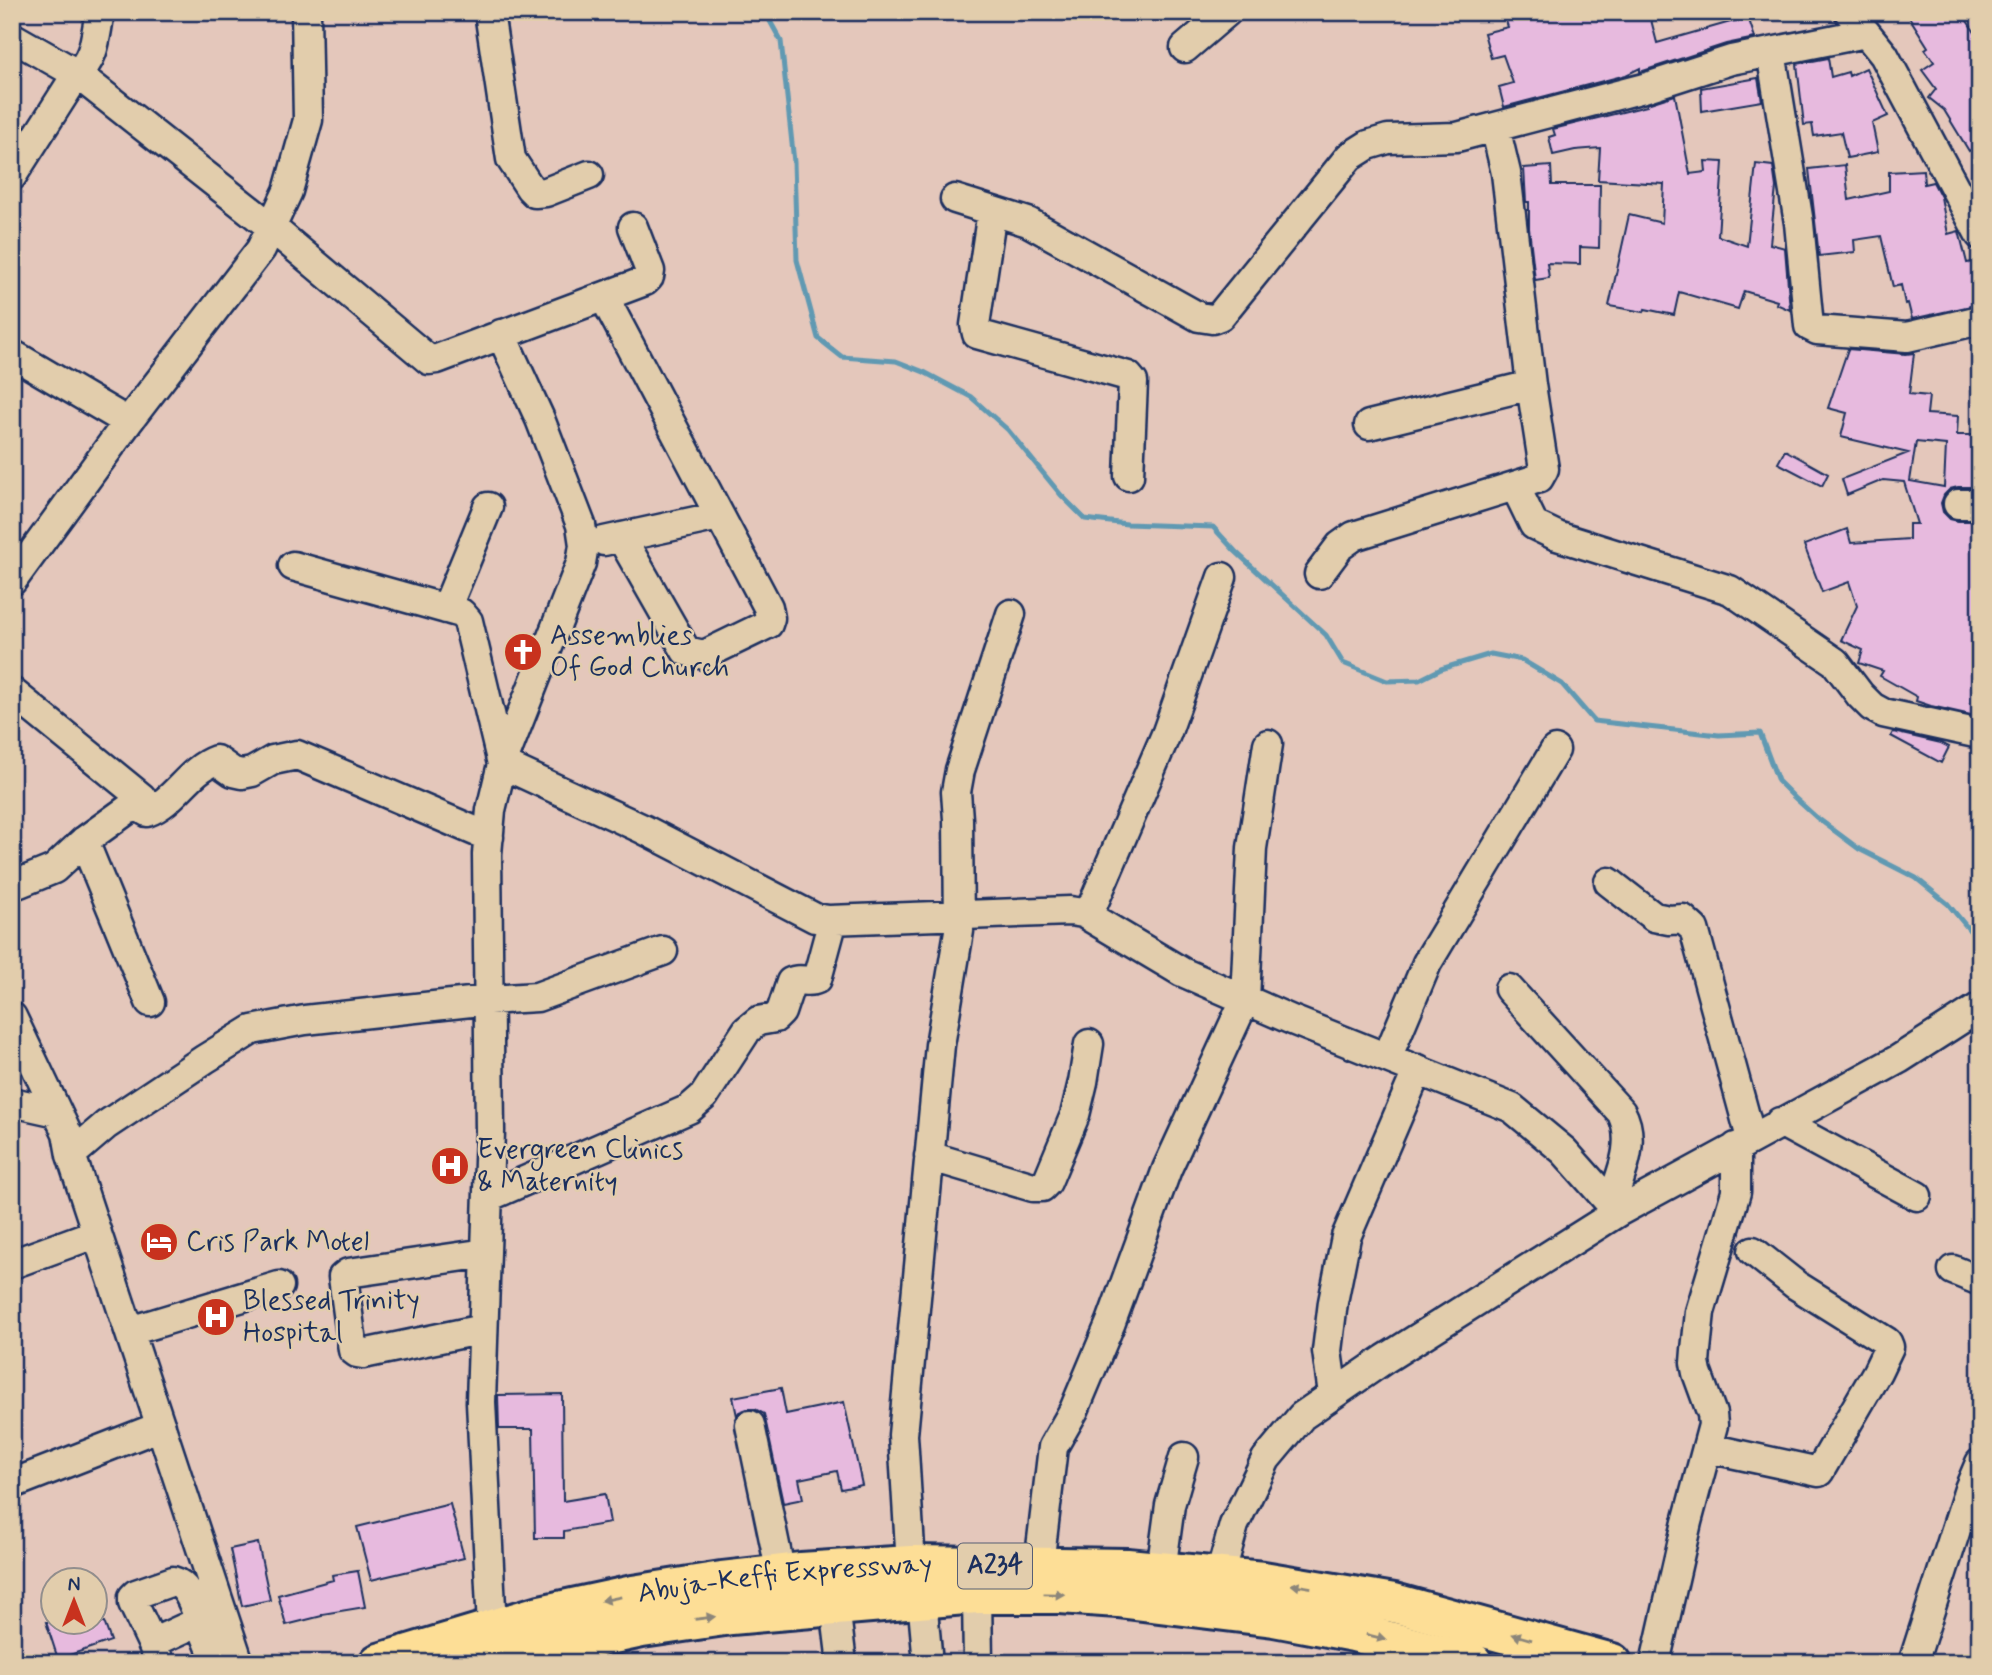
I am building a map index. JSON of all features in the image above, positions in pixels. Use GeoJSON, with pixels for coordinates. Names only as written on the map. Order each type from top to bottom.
{"type":"FeatureCollection","features":[{"type":"Feature","properties":{"kind":"highway","name":"Abuja-Keffi Expressway"},"geometry":{"type":"LineString","coordinates":[[379,1663],[493,1645],[568,1653],[805,1590],[896,1583],[1039,1565],[1127,1567],[1296,1586],[1394,1603],[1612,1663]]}},
{"type":"Feature","properties":{"kind":"highway","name":"Abuja-Keffi Expressway"},"geometry":{"type":"LineString","coordinates":[[493,1645],[540,1615],[633,1595],[722,1581],[805,1590]]}},
{"type":"Feature","properties":{"kind":"highway","name":"Abuja-Keffi Expressway"},"geometry":{"type":"LineString","coordinates":[[896,1583],[977,1594],[1060,1594],[1118,1598],[1274,1617],[1354,1632],[1473,1663]]}},
{"type":"Feature","properties":{"kind":"street"},"geometry":{"type":"LineString","coordinates":[[12,176],[77,74],[87,65],[100,12]]}},
{"type":"Feature","properties":{"kind":"street"},"geometry":{"type":"LineString","coordinates":[[12,581],[128,422],[261,249],[288,191],[308,120],[306,12]]}},
{"type":"Feature","properties":{"kind":"street"},"geometry":{"type":"LineString","coordinates":[[489,12],[512,159],[523,178],[536,193],[589,175]]}},
{"type":"Feature","properties":{"kind":"street"},"geometry":{"type":"LineString","coordinates":[[1185,48],[1227,12]]}},
{"type":"Feature","properties":{"kind":"street"},"geometry":{"type":"LineString","coordinates":[[955,199],[1028,222],[1199,317],[1212,318],[1220,316],[1349,157],[1368,145],[1388,139],[1457,137],[1644,88],[1731,60],[1771,52],[1857,23],[1884,55],[1980,235]]}},
{"type":"Feature","properties":{"kind":"street"},"geometry":{"type":"LineString","coordinates":[[12,37],[77,74],[271,227],[429,360],[645,281],[650,271],[633,227]]}},
{"type":"Feature","properties":{"kind":"street"},"geometry":{"type":"LineString","coordinates":[[1771,52],[1799,223],[1809,326],[1817,330],[1907,337],[1980,320]]}},
{"type":"Feature","properties":{"kind":"street"},"geometry":{"type":"LineString","coordinates":[[1319,574],[1340,546],[1354,536],[1539,478],[1544,469],[1531,385],[1506,173],[1495,127]]}},
{"type":"Feature","properties":{"kind":"street"},"geometry":{"type":"LineString","coordinates":[[992,211],[975,325],[977,334],[1128,376],[1133,382],[1129,476]]}},
{"type":"Feature","properties":{"kind":"street"},"geometry":{"type":"LineString","coordinates":[[604,297],[768,607],[768,624],[704,655],[686,651],[621,537]]}},
{"type":"Feature","properties":{"kind":"street"},"geometry":{"type":"LineString","coordinates":[[493,1645],[481,1402],[490,1131],[487,867],[491,810],[502,764],[581,563],[584,545],[581,525],[540,419],[502,334]]}},
{"type":"Feature","properties":{"kind":"street"},"geometry":{"type":"LineString","coordinates":[[12,354],[128,422]]}},
{"type":"Feature","properties":{"kind":"street"},"geometry":{"type":"LineString","coordinates":[[1369,425],[1531,385]]}},
{"type":"Feature","properties":{"kind":"street"},"geometry":{"type":"LineString","coordinates":[[1516,486],[1534,525],[1557,536],[1730,590],[1835,662],[1860,695],[1883,713],[1980,734]]}},
{"type":"Feature","properties":{"kind":"street"},"geometry":{"type":"LineString","coordinates":[[446,609],[488,507]]}},
{"type":"Feature","properties":{"kind":"street"},"geometry":{"type":"LineString","coordinates":[[584,545],[719,516]]}},
{"type":"Feature","properties":{"kind":"street"},"geometry":{"type":"LineString","coordinates":[[293,566],[461,613],[468,621],[502,764]]}},
{"type":"Feature","properties":{"kind":"street"},"geometry":{"type":"LineString","coordinates":[[1088,916],[1167,732],[1222,577]]}},
{"type":"Feature","properties":{"kind":"street"},"geometry":{"type":"LineString","coordinates":[[928,1663],[896,1583],[903,1435],[940,1045],[959,932],[956,792],[960,770],[1011,614]]}},
{"type":"Feature","properties":{"kind":"street"},"geometry":{"type":"LineString","coordinates":[[12,692],[141,797],[151,810]]}},
{"type":"Feature","properties":{"kind":"street"},"geometry":{"type":"LineString","coordinates":[[1039,1565],[1053,1447],[1074,1410],[1111,1322],[1167,1169],[1245,999],[1252,848],[1268,744]]}},
{"type":"Feature","properties":{"kind":"street"},"geometry":{"type":"LineString","coordinates":[[1387,1058],[1427,963],[1555,750]]}},
{"type":"Feature","properties":{"kind":"street"},"geometry":{"type":"LineString","coordinates":[[12,886],[54,869],[84,841],[127,810],[139,806],[147,812],[159,808],[204,764],[216,760],[233,772],[242,774],[252,772],[273,760],[297,755],[489,837]]}},
{"type":"Feature","properties":{"kind":"street"},"geometry":{"type":"LineString","coordinates":[[502,764],[643,830],[815,918],[833,920],[1070,911],[1083,913],[1182,972],[1512,1108],[1564,1151],[1614,1207]]}},
{"type":"Feature","properties":{"kind":"street"},"geometry":{"type":"LineString","coordinates":[[84,841],[150,1002]]}},
{"type":"Feature","properties":{"kind":"street"},"geometry":{"type":"LineString","coordinates":[[1609,882],[1654,917],[1683,919],[1694,929],[1743,1142],[1736,1192],[1700,1312],[1695,1363],[1712,1413],[1713,1425],[1687,1522],[1655,1663]]}},
{"type":"Feature","properties":{"kind":"street"},"geometry":{"type":"LineString","coordinates":[[488,1197],[689,1109],[704,1096],[747,1030],[758,1021],[775,1018],[780,1012],[791,982],[796,979],[811,983],[817,979],[833,920]]}},
{"type":"Feature","properties":{"kind":"street"},"geometry":{"type":"LineString","coordinates":[[71,1155],[106,1125],[252,1030],[305,1020],[489,999],[537,997],[663,951]]}},
{"type":"Feature","properties":{"kind":"street"},"geometry":{"type":"LineString","coordinates":[[1509,989],[1620,1112],[1626,1122],[1626,1161],[1614,1207]]}},
{"type":"Feature","properties":{"kind":"street"},"geometry":{"type":"LineString","coordinates":[[1220,1576],[1234,1525],[1266,1459],[1302,1416],[1614,1207],[1899,1059],[1980,1007]]}},
{"type":"Feature","properties":{"kind":"street"},"geometry":{"type":"LineString","coordinates":[[12,1017],[67,1133],[71,1155],[239,1663]]}},
{"type":"Feature","properties":{"kind":"street"},"geometry":{"type":"LineString","coordinates":[[929,1156],[1033,1187],[1042,1187],[1047,1182],[1074,1115],[1089,1044]]}},
{"type":"Feature","properties":{"kind":"street"},"geometry":{"type":"LineString","coordinates":[[1333,1394],[1327,1351],[1346,1237],[1418,1069]]}},
{"type":"Feature","properties":{"kind":"street"},"geometry":{"type":"LineString","coordinates":[[12,1102],[57,1112]]}},
{"type":"Feature","properties":{"kind":"street"},"geometry":{"type":"LineString","coordinates":[[1780,1122],[1917,1196]]}},
{"type":"Feature","properties":{"kind":"street"},"geometry":{"type":"LineString","coordinates":[[12,1264],[97,1233]]}},
{"type":"Feature","properties":{"kind":"street"},"geometry":{"type":"LineString","coordinates":[[1708,1448],[1819,1472],[1889,1347],[1887,1342],[1796,1285],[1753,1251]]}},
{"type":"Feature","properties":{"kind":"street"},"geometry":{"type":"LineString","coordinates":[[483,1329],[363,1354],[357,1353],[353,1350],[343,1277],[348,1273],[486,1253]]}},
{"type":"Feature","properties":{"kind":"street"},"geometry":{"type":"LineString","coordinates":[[1953,1270],[1980,1281]]}},
{"type":"Feature","properties":{"kind":"street"},"geometry":{"type":"LineString","coordinates":[[130,1331],[279,1286]]}},
{"type":"Feature","properties":{"kind":"street"},"geometry":{"type":"LineString","coordinates":[[750,1425],[805,1590],[842,1663]]}},
{"type":"Feature","properties":{"kind":"street"},"geometry":{"type":"LineString","coordinates":[[12,1484],[161,1426]]}},
{"type":"Feature","properties":{"kind":"street"},"geometry":{"type":"LineString","coordinates":[[1161,1571],[1170,1505],[1184,1457]]}},
{"type":"Feature","properties":{"kind":"street"},"geometry":{"type":"LineString","coordinates":[[1913,1663],[1969,1489],[1980,1463]]}},
{"type":"Feature","properties":{"kind":"street"},"geometry":{"type":"LineString","coordinates":[[200,1621],[156,1653],[133,1603],[133,1597],[173,1581],[179,1582],[185,1587],[200,1621],[217,1663]]}},
{"type":"Feature","properties":{"kind":"street"},"geometry":{"type":"LineString","coordinates":[[977,1594],[978,1663]]}},
{"type":"Feature","properties":{"kind":"building"},"geometry":{"type":"Polygon","coordinates":[[[1503,12],[1540,12],[1543,19],[1566,12],[1649,12],[1657,43],[1748,17],[1755,38],[1726,44],[1640,72],[1640,68],[1626,75],[1504,107],[1499,87],[1513,83],[1503,55],[1491,58],[1484,33],[1508,27],[1503,12]]]}},
{"type":"Feature","properties":{"kind":"building"},"geometry":{"type":"Polygon","coordinates":[[[1906,12],[1961,12],[1980,40],[1980,144],[1969,151],[1944,110],[1929,98],[1936,89],[1922,70],[1934,62],[1906,12]]]}},
{"type":"Feature","properties":{"kind":"building"},"geometry":{"type":"Polygon","coordinates":[[[1828,58],[1831,77],[1848,72],[1849,76],[1866,68],[1888,116],[1872,123],[1878,152],[1847,158],[1841,132],[1814,136],[1812,124],[1804,125],[1797,64],[1828,58]]]}},
{"type":"Feature","properties":{"kind":"building"},"geometry":{"type":"Polygon","coordinates":[[[1758,78],[1762,101],[1702,111],[1701,88],[1758,78]]]}},
{"type":"Feature","properties":{"kind":"building"},"geometry":{"type":"Polygon","coordinates":[[[1675,95],[1690,174],[1706,172],[1705,161],[1723,162],[1718,236],[1747,246],[1756,164],[1773,166],[1776,187],[1770,244],[1785,248],[1790,310],[1776,304],[1777,301],[1744,291],[1738,309],[1679,292],[1674,315],[1609,306],[1629,215],[1662,223],[1664,184],[1598,180],[1600,148],[1553,155],[1549,137],[1555,135],[1553,129],[1647,106],[1675,95]]]}},
{"type":"Feature","properties":{"kind":"building"},"geometry":{"type":"Polygon","coordinates":[[[1845,165],[1849,200],[1889,191],[1889,172],[1923,170],[1924,184],[1933,182],[1941,197],[1948,234],[1959,231],[1967,263],[1978,261],[1980,304],[1912,319],[1901,285],[1893,287],[1881,236],[1854,240],[1855,252],[1819,256],[1809,169],[1845,165]]]}},
{"type":"Feature","properties":{"kind":"building"},"geometry":{"type":"Polygon","coordinates":[[[1551,166],[1552,185],[1600,185],[1599,248],[1580,247],[1580,264],[1547,263],[1549,278],[1535,280],[1524,168],[1551,166]]]}},
{"type":"Feature","properties":{"kind":"building"},"geometry":{"type":"Polygon","coordinates":[[[1848,349],[1914,353],[1909,394],[1929,396],[1927,414],[1958,416],[1957,435],[1980,435],[1980,487],[1950,489],[1941,503],[1943,512],[1950,519],[1980,521],[1980,564],[1976,564],[1976,593],[1980,594],[1980,717],[1916,701],[1917,697],[1880,676],[1883,671],[1859,663],[1863,650],[1841,640],[1857,606],[1849,582],[1822,592],[1804,545],[1847,529],[1851,543],[1909,539],[1909,524],[1917,524],[1904,482],[1883,480],[1847,495],[1842,479],[1908,453],[1841,437],[1847,413],[1828,408],[1848,349]],[[1916,442],[1910,481],[1944,487],[1946,445],[1916,442]]]}},
{"type":"Feature","properties":{"kind":"building"},"geometry":{"type":"Polygon","coordinates":[[[1785,450],[1828,474],[1822,486],[1778,463],[1785,450]]]}},
{"type":"Feature","properties":{"kind":"building"},"geometry":{"type":"Polygon","coordinates":[[[1893,732],[1949,747],[1941,763],[1891,736],[1893,732]]]}},
{"type":"Feature","properties":{"kind":"building"},"geometry":{"type":"Polygon","coordinates":[[[781,1388],[786,1414],[844,1402],[862,1485],[841,1489],[837,1471],[799,1479],[803,1499],[783,1503],[764,1414],[755,1409],[747,1409],[739,1412],[737,1416],[733,1397],[781,1388]]]}},
{"type":"Feature","properties":{"kind":"building"},"geometry":{"type":"Polygon","coordinates":[[[562,1394],[563,1501],[605,1494],[610,1523],[564,1531],[564,1538],[535,1538],[533,1429],[499,1429],[498,1395],[562,1394]]]}},
{"type":"Feature","properties":{"kind":"building"},"geometry":{"type":"Polygon","coordinates":[[[450,1504],[464,1558],[371,1580],[357,1527],[450,1504]]]}},
{"type":"Feature","properties":{"kind":"building"},"geometry":{"type":"Polygon","coordinates":[[[258,1543],[270,1600],[242,1606],[230,1549],[258,1543]]]}},
{"type":"Feature","properties":{"kind":"building"},"geometry":{"type":"Polygon","coordinates":[[[358,1571],[365,1607],[322,1614],[286,1625],[278,1595],[333,1580],[332,1575],[358,1571]]]}},
{"type":"Feature","properties":{"kind":"building"},"geometry":{"type":"Polygon","coordinates":[[[108,1633],[111,1641],[58,1659],[51,1636],[108,1636],[108,1633]]]}},
{"type":"Feature","properties":{"kind":"waterway"},"geometry":{"type":"LineString","coordinates":[[765,12],[781,41],[794,162],[797,260],[818,338],[842,357],[896,361],[924,372],[971,397],[1008,430],[1061,495],[1085,519],[1127,524],[1213,527],[1235,551],[1326,635],[1343,663],[1387,681],[1419,680],[1441,669],[1491,654],[1522,660],[1562,684],[1594,721],[1719,735],[1760,733],[1778,781],[1795,798],[1859,849],[1916,878],[1948,904],[1971,932],[1980,934]]}},
{"type":"Feature","properties":{"kind":"place","name":"Assemblies Of God Church"},"geometry":{"type":"Point","coordinates":[523,652]}},
{"type":"Feature","properties":{"kind":"place","name":"Evergreen Clinics & Maternity"},"geometry":{"type":"Point","coordinates":[450,1166]}},
{"type":"Feature","properties":{"kind":"place","name":"Cris Park Motel"},"geometry":{"type":"Point","coordinates":[159,1242]}},
{"type":"Feature","properties":{"kind":"place","name":"Blessed Trinity Hospital"},"geometry":{"type":"Point","coordinates":[216,1317]}}]}
